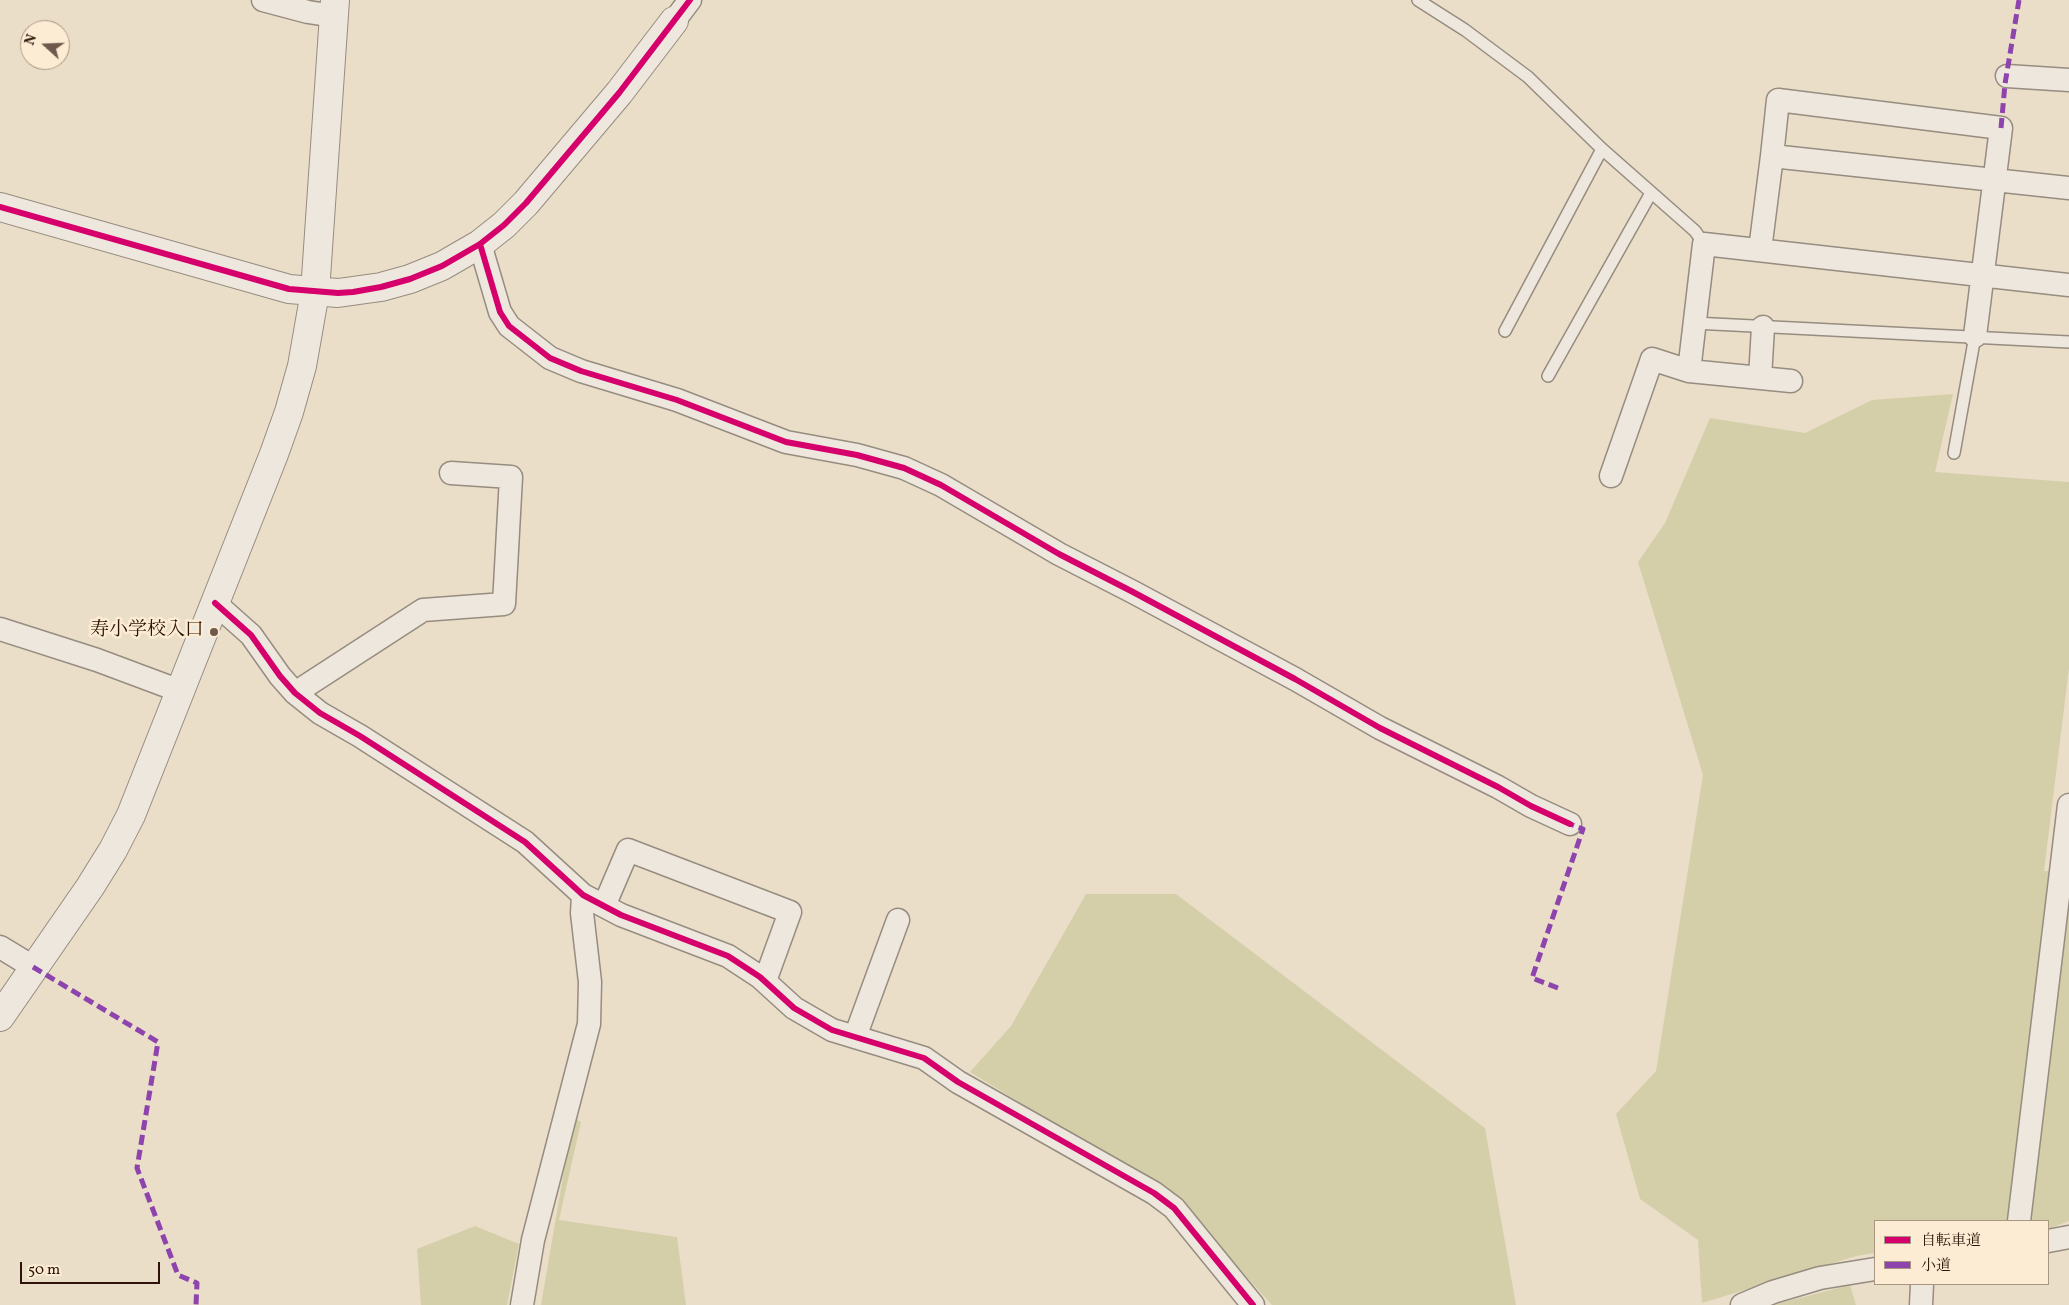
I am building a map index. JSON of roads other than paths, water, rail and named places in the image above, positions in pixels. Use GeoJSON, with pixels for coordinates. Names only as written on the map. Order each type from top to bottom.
{"type":"FeatureCollection","features":[{"type":"Feature","properties":{"kind":"street"},"geometry":{"type":"LineString","coordinates":[[0,1017],[90,887],[113,850],[131,815],[274,454],[302,366],[315,292],[334,8],[308,12],[263,0]]}},
{"type":"Feature","properties":{"kind":"street"},"geometry":{"type":"LineString","coordinates":[[0,206],[265,284],[289,289],[338,293],[381,288],[442,266],[480,244],[504,225],[526,203],[619,93],[690,0]]}},
{"type":"Feature","properties":{"kind":"street"},"geometry":{"type":"LineString","coordinates":[[2007,76],[2069,80]]}},
{"type":"Feature","properties":{"kind":"street"},"geometry":{"type":"LineString","coordinates":[[1760,250],[1778,100],[2001,128],[1975,336]]}},
{"type":"Feature","properties":{"kind":"street"},"geometry":{"type":"LineString","coordinates":[[1772,156],[2069,188]]}},
{"type":"Feature","properties":{"kind":"street"},"geometry":{"type":"LineString","coordinates":[[480,244],[500,312],[509,326],[550,358],[581,371],[677,400],[786,442],[857,455],[904,468],[941,485],[1059,554],[1286,674],[1380,728],[1498,787],[1531,806],[1570,824]]}},
{"type":"Feature","properties":{"kind":"street"},"geometry":{"type":"LineString","coordinates":[[1689,371],[1704,244],[2069,285]]}},
{"type":"Feature","properties":{"kind":"street"},"geometry":{"type":"LineString","coordinates":[[1760,378],[1763,327]]}},
{"type":"Feature","properties":{"kind":"street"},"geometry":{"type":"LineString","coordinates":[[1611,476],[1652,359],[1689,371],[1791,381]]}},
{"type":"Feature","properties":{"kind":"street"},"geometry":{"type":"LineString","coordinates":[[295,692],[423,610],[504,604],[511,477],[451,473]]}},
{"type":"Feature","properties":{"kind":"street"},"geometry":{"type":"LineString","coordinates":[[215,603],[252,634],[280,676],[295,692],[320,713],[360,736],[525,842],[583,895],[621,915],[728,956],[765,981],[794,1008],[832,1030],[924,1058],[958,1082],[1154,1193],[1174,1208],[1253,1305]]}},
{"type":"Feature","properties":{"kind":"street"},"geometry":{"type":"LineString","coordinates":[[0,629],[97,660],[180,692]]}},
{"type":"Feature","properties":{"kind":"street"},"geometry":{"type":"LineString","coordinates":[[2019,1220],[2069,805]]}},
{"type":"Feature","properties":{"kind":"street"},"geometry":{"type":"LineString","coordinates":[[604,906],[628,850],[790,912],[765,981]]}},
{"type":"Feature","properties":{"kind":"street"},"geometry":{"type":"LineString","coordinates":[[522,1305],[532,1240],[589,1024],[590,982],[582,913],[583,895]]}},
{"type":"Feature","properties":{"kind":"street"},"geometry":{"type":"LineString","coordinates":[[856,1037],[898,920]]}},
{"type":"Feature","properties":{"kind":"street"},"geometry":{"type":"LineString","coordinates":[[0,947],[33,967]]}},
{"type":"Feature","properties":{"kind":"street"},"geometry":{"type":"LineString","coordinates":[[2049,1241],[2069,1236]]}},
{"type":"Feature","properties":{"kind":"street"},"geometry":{"type":"LineString","coordinates":[[1742,1305],[1772,1292],[1820,1278],[1874,1269]]}},
{"type":"Feature","properties":{"kind":"street"},"geometry":{"type":"LineString","coordinates":[[1921,1305],[1922,1285]]}},
{"type":"Feature","properties":{"kind":"lane"},"geometry":{"type":"LineString","coordinates":[[1418,0],[1465,30],[1528,77],[1602,149],[1695,231],[1704,244]]}},
{"type":"Feature","properties":{"kind":"lane"},"geometry":{"type":"LineString","coordinates":[[1505,331],[1602,149]]}},
{"type":"Feature","properties":{"kind":"lane"},"geometry":{"type":"LineString","coordinates":[[1548,376],[1651,192]]}},
{"type":"Feature","properties":{"kind":"lane"},"geometry":{"type":"LineString","coordinates":[[1694,323],[2069,342]]}},
{"type":"Feature","properties":{"kind":"lane"},"geometry":{"type":"LineString","coordinates":[[1954,452],[1975,336]]}},
{"type":"Feature","properties":{"kind":"place","name":"寿小学校入口"},"geometry":{"type":"Point","coordinates":[214,632]}}]}
